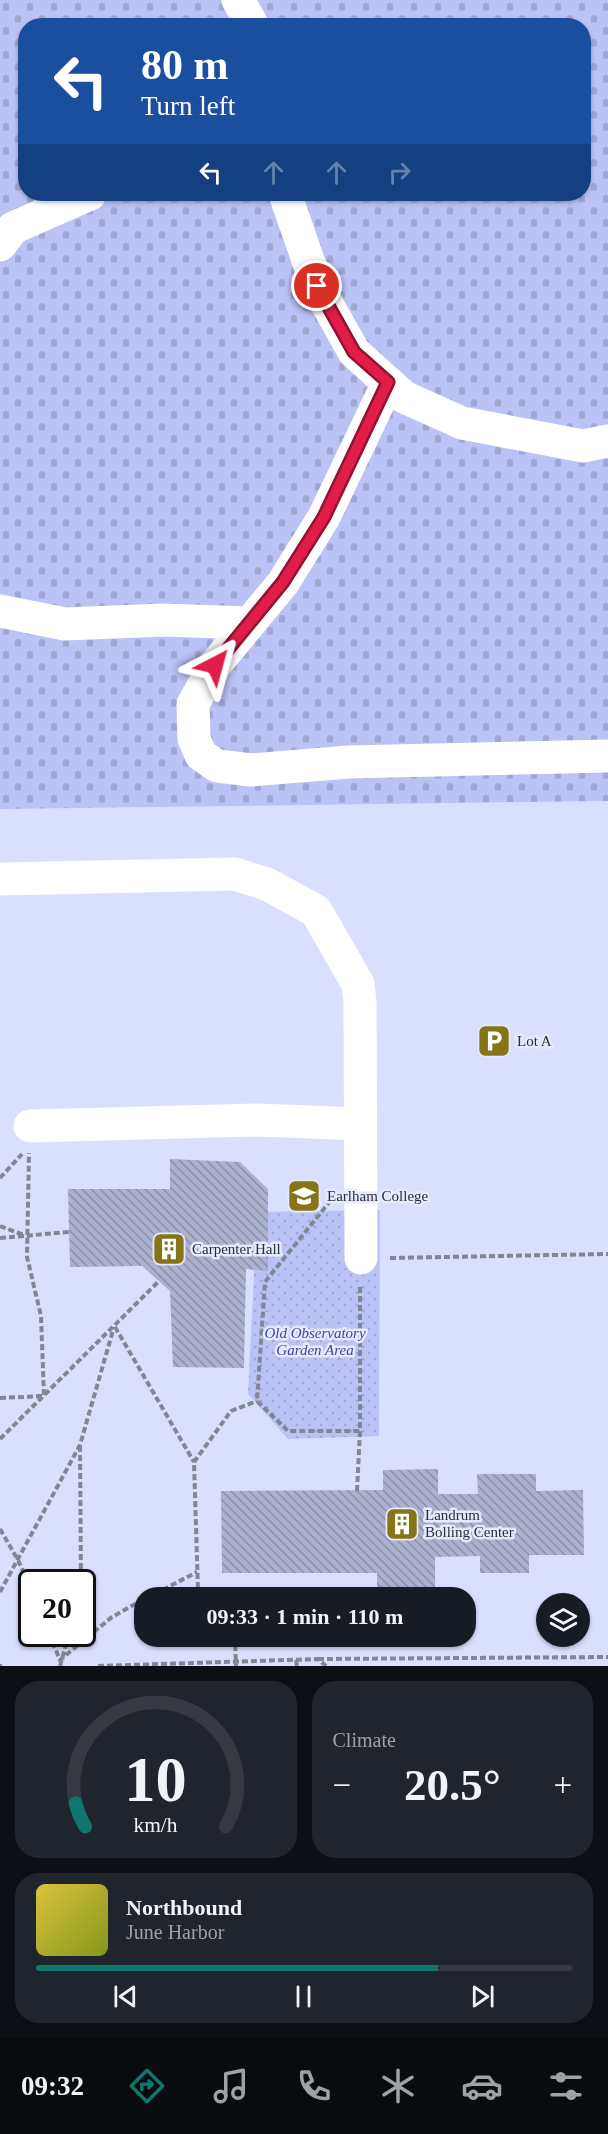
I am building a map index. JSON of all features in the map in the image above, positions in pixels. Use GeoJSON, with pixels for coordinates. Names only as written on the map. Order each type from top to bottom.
{"type":"FeatureCollection","features":[{"type":"Feature","properties":{"kind":"street"},"geometry":{"type":"LineString","coordinates":[[237,0],[248,18]]}},
{"type":"Feature","properties":{"kind":"street"},"geometry":{"type":"LineString","coordinates":[[0,245],[13,228],[74,201]]}},
{"type":"Feature","properties":{"kind":"street"},"geometry":{"type":"LineString","coordinates":[[287,201],[317,286],[354,352],[404,396],[462,423],[583,446],[608,441]]}},
{"type":"Feature","properties":{"kind":"street"},"geometry":{"type":"LineString","coordinates":[[388,382],[324,517],[283,582],[215,665],[193,704],[194,740],[201,755],[217,766],[251,770],[349,762],[608,756]]}},
{"type":"Feature","properties":{"kind":"street"},"geometry":{"type":"LineString","coordinates":[[0,611],[65,624],[165,620],[250,623]]}},
{"type":"Feature","properties":{"kind":"street"},"geometry":{"type":"LineString","coordinates":[[0,879],[235,874],[269,885],[316,911],[358,984],[361,1258]]}},
{"type":"Feature","properties":{"kind":"street"},"geometry":{"type":"LineString","coordinates":[[30,1126],[258,1120],[360,1124]]}},
{"type":"Feature","properties":{"kind":"path"},"geometry":{"type":"LineString","coordinates":[[0,1178],[29,1147],[27,1257],[41,1316],[44,1396]]}},
{"type":"Feature","properties":{"kind":"path"},"geometry":{"type":"LineString","coordinates":[[360,1165],[265,1282],[257,1401],[288,1431],[360,1431]]}},
{"type":"Feature","properties":{"kind":"path"},"geometry":{"type":"LineString","coordinates":[[0,1226],[27,1236]]}},
{"type":"Feature","properties":{"kind":"path"},"geometry":{"type":"LineString","coordinates":[[0,1238],[69,1232]]}},
{"type":"Feature","properties":{"kind":"path"},"geometry":{"type":"LineString","coordinates":[[357,1491],[360,1431],[361,1258],[608,1254]]}},
{"type":"Feature","properties":{"kind":"path"},"geometry":{"type":"LineString","coordinates":[[0,1439],[159,1281]]}},
{"type":"Feature","properties":{"kind":"path"},"geometry":{"type":"LineString","coordinates":[[0,1592],[80,1445],[114,1327]]}},
{"type":"Feature","properties":{"kind":"path"},"geometry":{"type":"LineString","coordinates":[[114,1327],[194,1462],[198,1587]]}},
{"type":"Feature","properties":{"kind":"path"},"geometry":{"type":"LineString","coordinates":[[0,1398],[44,1396]]}},
{"type":"Feature","properties":{"kind":"path"},"geometry":{"type":"LineString","coordinates":[[194,1462],[231,1411],[257,1401]]}},
{"type":"Feature","properties":{"kind":"path"},"geometry":{"type":"LineString","coordinates":[[80,1445],[81,1569]]}},
{"type":"Feature","properties":{"kind":"path"},"geometry":{"type":"LineString","coordinates":[[0,1529],[22,1569]]}},
{"type":"Feature","properties":{"kind":"path"},"geometry":{"type":"LineString","coordinates":[[166,1587],[197,1571]]}},
{"type":"Feature","properties":{"kind":"path"},"geometry":{"type":"LineString","coordinates":[[60,1660],[112,1617],[134,1604]]}},
{"type":"Feature","properties":{"kind":"path"},"geometry":{"type":"LineString","coordinates":[[54,1647],[60,1660]]}},
{"type":"Feature","properties":{"kind":"path"},"geometry":{"type":"LineString","coordinates":[[60,1666],[64,1647]]}},
{"type":"Feature","properties":{"kind":"path"},"geometry":{"type":"LineString","coordinates":[[235,1647],[236,1664]]}},
{"type":"Feature","properties":{"kind":"path"},"geometry":{"type":"LineString","coordinates":[[98,1666],[236,1664],[318,1659],[608,1657]]}},
{"type":"Feature","properties":{"kind":"path"},"geometry":{"type":"LineString","coordinates":[[318,1659],[326,1666]]}},
{"type":"Feature","properties":{"kind":"path"},"geometry":{"type":"LineString","coordinates":[[296,1660],[297,1666]]}},
{"type":"Feature","properties":{"kind":"shaded area","name":"Earlham College"},"geometry":{"type":"Polygon","coordinates":[[[608,801],[608,1666],[0,1666],[0,809],[608,801]]]}},
{"type":"Feature","properties":{"kind":"green space"},"geometry":{"type":"Polygon","coordinates":[[[0,0],[608,0],[608,801],[0,809],[0,0]]]}},
{"type":"Feature","properties":{"kind":"green space","name":"Old Observatory Garden Area"},"geometry":{"type":"Polygon","coordinates":[[[380,1210],[379,1436],[288,1439],[248,1394],[257,1212],[380,1210]]]}},
{"type":"Feature","properties":{"kind":"building","name":"Carpenter Hall"},"geometry":{"type":"Polygon","coordinates":[[[170,1159],[240,1162],[268,1189],[268,1271],[246,1269],[244,1368],[173,1367],[170,1291],[142,1266],[70,1267],[68,1189],[170,1189],[170,1159]]]}},
{"type":"Feature","properties":{"kind":"building","name":"Landrum Bolling Center"},"geometry":{"type":"Polygon","coordinates":[[[438,1469],[438,1494],[478,1494],[477,1474],[536,1474],[536,1491],[583,1490],[584,1555],[529,1555],[529,1573],[480,1573],[480,1556],[435,1557],[435,1587],[377,1587],[377,1573],[222,1573],[221,1491],[383,1490],[383,1470],[438,1469]]]}},
{"type":"Feature","properties":{"kind":"place","name":"Lot A"},"geometry":{"type":"Point","coordinates":[494,1041]}},
{"type":"Feature","properties":{"kind":"place","name":"Earlham College"},"geometry":{"type":"Point","coordinates":[304,1196]}},
{"type":"Feature","properties":{"kind":"place","name":"Carpenter Hall"},"geometry":{"type":"Point","coordinates":[169,1249]}},
{"type":"Feature","properties":{"kind":"place","name":"Landrum Bolling Center"},"geometry":{"type":"Point","coordinates":[402,1524]}},
{"type":"Feature","properties":{"kind":"route"},"geometry":{"type":"LineString","coordinates":[[215,665],[283,582],[324,517],[388,382],[354,352],[317,286]]}}]}
